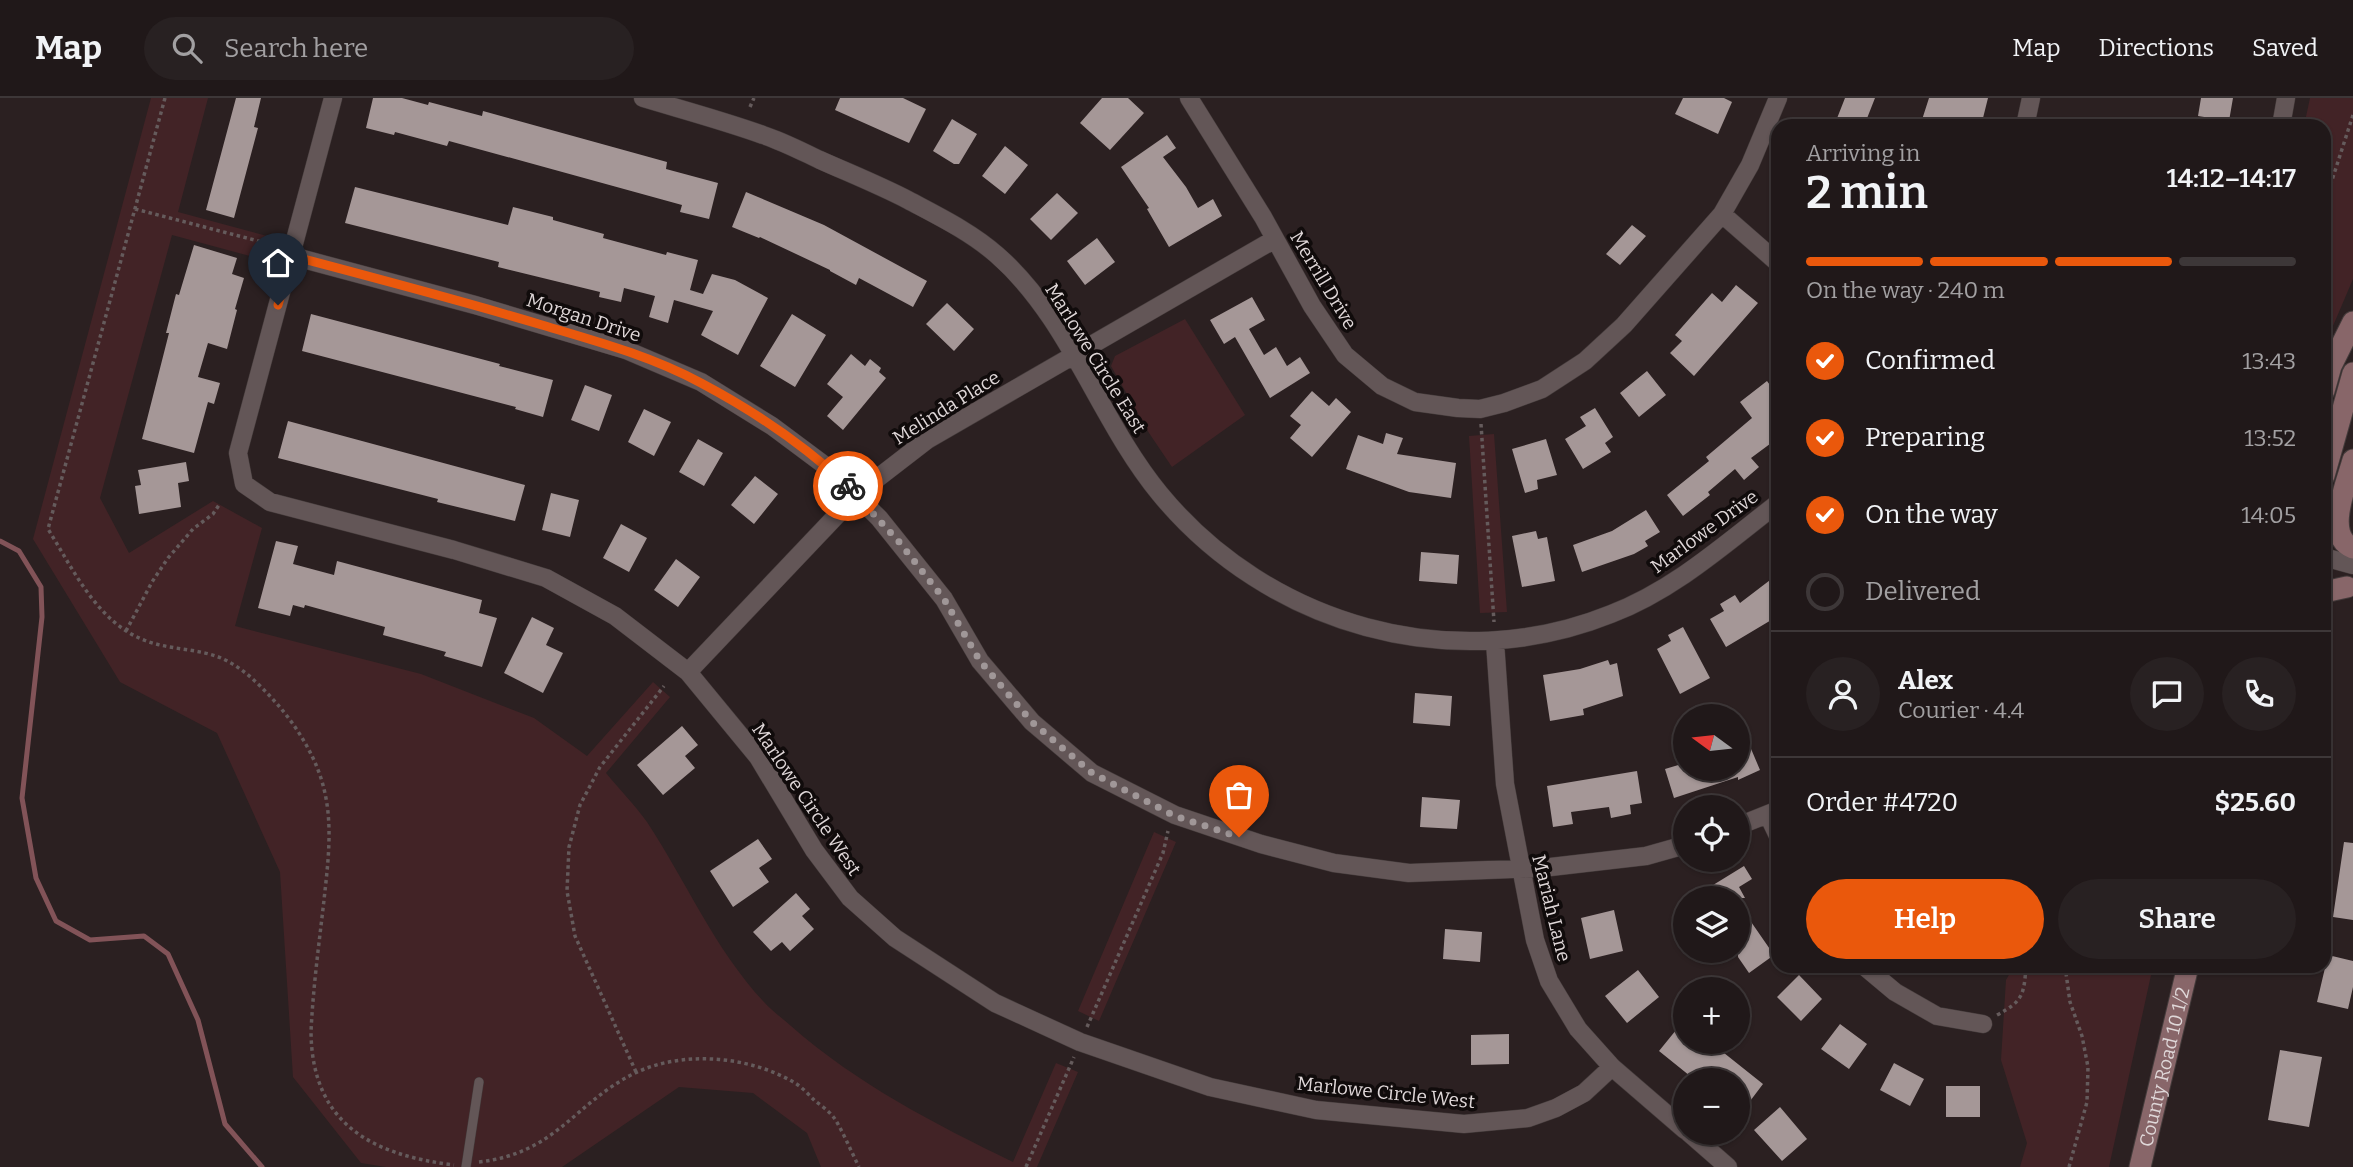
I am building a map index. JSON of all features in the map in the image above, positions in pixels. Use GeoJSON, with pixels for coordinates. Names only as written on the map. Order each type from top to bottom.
{"type":"FeatureCollection","features":[{"type":"Feature","properties":{"kind":"street"},"geometry":{"type":"LineString","coordinates":[[292,256],[333,98]]}},
{"type":"Feature","properties":{"kind":"street","name":"Marlowe Circle East"},"geometry":{"type":"LineString","coordinates":[[643,98],[765,135],[884,188],[942,218],[996,254],[1037,298],[1126,446],[1159,493],[1197,534],[1248,575],[1305,607],[1354,624],[1449,641],[1495,642]]}},
{"type":"Feature","properties":{"kind":"street","name":"Merrill Drive"},"geometry":{"type":"LineString","coordinates":[[1189,98],[1275,239],[1312,306],[1346,355],[1382,386],[1416,402],[1480,409]]}},
{"type":"Feature","properties":{"kind":"street"},"geometry":{"type":"LineString","coordinates":[[1480,409],[1542,388],[1586,361],[1624,326],[1722,214],[1750,164],[1778,98]]}},
{"type":"Feature","properties":{"kind":"street"},"geometry":{"type":"LineString","coordinates":[[2026,119],[2031,98]]}},
{"type":"Feature","properties":{"kind":"street"},"geometry":{"type":"LineString","coordinates":[[2282,119],[2286,98]]}},
{"type":"Feature","properties":{"kind":"street"},"geometry":{"type":"LineString","coordinates":[[1722,214],[1771,257]]}},
{"type":"Feature","properties":{"kind":"street","name":"Melinda Place"},"geometry":{"type":"LineString","coordinates":[[688,672],[857,494],[927,440],[1275,239]]}},
{"type":"Feature","properties":{"kind":"street","name":"Morgan Drive"},"geometry":{"type":"LineString","coordinates":[[292,256],[475,305],[626,350],[701,382],[772,426],[827,467],[857,494],[944,599],[980,661],[1032,722],[1092,773],[1175,816],[1261,844],[1334,863],[1409,873],[1520,870],[1646,856],[1673,848]]}},
{"type":"Feature","properties":{"kind":"street","name":"Marlowe Circle West"},"geometry":{"type":"LineString","coordinates":[[292,256],[238,453],[244,484],[270,502],[454,550],[545,578],[615,616],[688,672],[758,757],[814,850],[850,898],[895,938],[995,1003],[1080,1042],[1210,1087],[1316,1110],[1464,1124],[1528,1118],[1556,1108],[1584,1093],[1612,1067]]}},
{"type":"Feature","properties":{"kind":"street"},"geometry":{"type":"LineString","coordinates":[[2331,366],[2353,323]]}},
{"type":"Feature","properties":{"kind":"street"},"geometry":{"type":"LineString","coordinates":[[2331,451],[2353,373]]}},
{"type":"Feature","properties":{"kind":"street"},"geometry":{"type":"LineString","coordinates":[[2353,460],[2337,529],[2341,539],[2353,548]]}},
{"type":"Feature","properties":{"kind":"street","name":"Marlowe Drive"},"geometry":{"type":"LineString","coordinates":[[1495,642],[1557,631],[1612,614],[1680,579],[1771,508]]}},
{"type":"Feature","properties":{"kind":"street"},"geometry":{"type":"LineString","coordinates":[[2331,559],[2353,565]]}},
{"type":"Feature","properties":{"kind":"street"},"geometry":{"type":"LineString","coordinates":[[2331,583],[2350,587]]}},
{"type":"Feature","properties":{"kind":"street"},"geometry":{"type":"LineString","coordinates":[[2331,591],[2350,587]]}},
{"type":"Feature","properties":{"kind":"street","name":"Mariah Lane"},"geometry":{"type":"LineString","coordinates":[[1495,642],[1505,784],[1535,940],[1549,981],[1578,1029],[1612,1067],[1673,1120]]}},
{"type":"Feature","properties":{"kind":"street"},"geometry":{"type":"LineString","coordinates":[[1750,822],[1771,813]]}},
{"type":"Feature","properties":{"kind":"street"},"geometry":{"type":"LineString","coordinates":[[1872,973],[1895,992],[1937,1016],[1983,1024]]}},
{"type":"Feature","properties":{"kind":"street","name":"County Road 10 1/2"},"geometry":{"type":"LineString","coordinates":[[2140,1167],[2186,973]]}},
{"type":"Feature","properties":{"kind":"street","name":"Mariah Lane"},"geometry":{"type":"LineString","coordinates":[[1702,1145],[1728,1167]]}},
{"type":"Feature","properties":{"kind":"lane"},"geometry":{"type":"LineString","coordinates":[[466,1165],[479,1082]]}},
{"type":"Feature","properties":{"kind":"path"},"geometry":{"type":"LineString","coordinates":[[165,98],[48,529],[92,600],[126,631],[145,641],[221,658],[245,672],[290,719],[303,741],[324,786],[328,809],[327,865],[311,1054],[320,1084],[336,1113],[359,1135],[386,1150],[419,1160],[466,1165],[497,1160],[525,1151],[550,1137],[594,1100],[636,1072],[671,1061],[707,1058],[751,1064],[796,1083],[834,1117],[859,1167]]}},
{"type":"Feature","properties":{"kind":"path"},"geometry":{"type":"LineString","coordinates":[[750,107],[754,98]]}},
{"type":"Feature","properties":{"kind":"path"},"geometry":{"type":"LineString","coordinates":[[2331,183],[2353,115]]}},
{"type":"Feature","properties":{"kind":"path"},"geometry":{"type":"LineString","coordinates":[[135,209],[270,244]]}},
{"type":"Feature","properties":{"kind":"path"},"geometry":{"type":"LineString","coordinates":[[1480,409],[1495,642]]}},
{"type":"Feature","properties":{"kind":"path"},"geometry":{"type":"LineString","coordinates":[[126,631],[168,558],[219,505]]}},
{"type":"Feature","properties":{"kind":"path"},"geometry":{"type":"LineString","coordinates":[[636,1072],[575,936],[567,891],[569,847],[580,805],[600,767],[664,686]]}},
{"type":"Feature","properties":{"kind":"path"},"geometry":{"type":"LineString","coordinates":[[1090,1021],[1163,853],[1175,816]]}},
{"type":"Feature","properties":{"kind":"path"},"geometry":{"type":"LineString","coordinates":[[1983,1024],[2022,998],[2025,973]]}},
{"type":"Feature","properties":{"kind":"path"},"geometry":{"type":"LineString","coordinates":[[2066,973],[2070,1002],[2082,1036],[2088,1067],[2087,1101],[2070,1167]]}},
{"type":"Feature","properties":{"kind":"path"},"geometry":{"type":"LineString","coordinates":[[1026,1167],[1072,1062]]}},
{"type":"Feature","properties":{"kind":"shaded area"},"geometry":{"type":"Polygon","coordinates":[[[151,98],[208,98],[178,212],[267,236],[261,259],[172,235],[100,498],[129,553],[213,501],[262,528],[235,626],[421,674],[534,718],[587,756],[653,682],[670,697],[606,773],[647,822],[715,937],[746,981],[773,1011],[816,1047],[870,1085],[926,1118],[1013,1162],[1056,1063],[1078,1072],[1037,1167],[821,1167],[807,1133],[753,1093],[679,1087],[562,1167],[386,1167],[361,1163],[293,1077],[280,872],[217,733],[120,682],[33,539],[151,98]]]}},
{"type":"Feature","properties":{"kind":"shaded area"},"geometry":{"type":"Polygon","coordinates":[[[2310,98],[2353,98],[2353,279],[2331,331],[2331,119],[2306,119],[2310,98]]]}},
{"type":"Feature","properties":{"kind":"shaded area"},"geometry":{"type":"Polygon","coordinates":[[[1185,319],[1245,415],[1172,467],[1149,433],[1111,366],[1115,356],[1185,319]]]}},
{"type":"Feature","properties":{"kind":"shaded area"},"geometry":{"type":"Polygon","coordinates":[[[1494,434],[1507,612],[1480,613],[1469,436],[1494,434]]]}},
{"type":"Feature","properties":{"kind":"shaded area"},"geometry":{"type":"Polygon","coordinates":[[[1154,832],[1176,842],[1099,1021],[1078,1011],[1154,832]]]}},
{"type":"Feature","properties":{"kind":"shaded area"},"geometry":{"type":"Polygon","coordinates":[[[2010,973],[2151,973],[2109,1167],[2020,1167],[2027,1143],[2001,1060],[2006,980],[2010,973]]]}},
{"type":"Feature","properties":{"kind":"building"},"geometry":{"type":"Polygon","coordinates":[[[236,98],[261,98],[254,127],[258,128],[234,218],[206,210],[236,98]]]}},
{"type":"Feature","properties":{"kind":"building"},"geometry":{"type":"Polygon","coordinates":[[[373,98],[402,98],[428,105],[429,102],[482,116],[483,111],[667,162],[666,169],[718,183],[709,219],[680,212],[682,205],[449,141],[447,146],[395,132],[394,135],[366,128],[373,98]]]}},
{"type":"Feature","properties":{"kind":"building"},"geometry":{"type":"Polygon","coordinates":[[[840,98],[903,98],[926,109],[909,143],[835,110],[840,98]]]}},
{"type":"Feature","properties":{"kind":"building"},"geometry":{"type":"Polygon","coordinates":[[[1102,98],[1128,98],[1144,113],[1110,150],[1080,123],[1102,98]]]}},
{"type":"Feature","properties":{"kind":"building"},"geometry":{"type":"Polygon","coordinates":[[[1683,98],[1724,98],[1732,102],[1718,134],[1675,114],[1683,98]]]}},
{"type":"Feature","properties":{"kind":"building"},"geometry":{"type":"Polygon","coordinates":[[[1845,98],[1875,98],[1867,119],[1837,119],[1845,98]]]}},
{"type":"Feature","properties":{"kind":"building"},"geometry":{"type":"Polygon","coordinates":[[[1929,98],[1988,98],[1983,119],[1922,119],[1929,98]]]}},
{"type":"Feature","properties":{"kind":"building"},"geometry":{"type":"Polygon","coordinates":[[[2201,98],[2233,98],[2229,119],[2198,116],[2201,98]]]}},
{"type":"Feature","properties":{"kind":"building"},"geometry":{"type":"Polygon","coordinates":[[[952,119],[977,134],[959,164],[954,164],[933,151],[952,119]]]}},
{"type":"Feature","properties":{"kind":"building"},"geometry":{"type":"Polygon","coordinates":[[[1167,135],[1176,148],[1163,157],[1198,208],[1213,199],[1222,216],[1169,247],[1147,209],[1149,208],[1121,167],[1167,135]]]}},
{"type":"Feature","properties":{"kind":"building"},"geometry":{"type":"Polygon","coordinates":[[[1005,146],[1028,165],[1005,194],[982,176],[1005,146]]]}},
{"type":"Feature","properties":{"kind":"building"},"geometry":{"type":"Polygon","coordinates":[[[355,187],[508,225],[513,207],[553,217],[553,220],[604,234],[603,238],[666,255],[667,252],[698,260],[690,290],[703,294],[712,274],[735,280],[768,298],[738,355],[701,335],[713,311],[674,300],[668,323],[649,317],[655,296],[624,288],[621,302],[599,297],[600,292],[498,267],[499,262],[345,223],[355,187]]]}},
{"type":"Feature","properties":{"kind":"building"},"geometry":{"type":"Polygon","coordinates":[[[746,192],[824,225],[927,281],[913,307],[859,278],[856,285],[760,237],[732,227],[746,192]]]}},
{"type":"Feature","properties":{"kind":"building"},"geometry":{"type":"Polygon","coordinates":[[[1057,193],[1078,213],[1051,240],[1030,219],[1057,193]]]}},
{"type":"Feature","properties":{"kind":"building"},"geometry":{"type":"Polygon","coordinates":[[[1632,225],[1646,236],[1620,265],[1606,254],[1632,225]]]}},
{"type":"Feature","properties":{"kind":"building"},"geometry":{"type":"Polygon","coordinates":[[[1097,238],[1115,262],[1085,285],[1067,261],[1097,238]]]}},
{"type":"Feature","properties":{"kind":"building"},"geometry":{"type":"Polygon","coordinates":[[[194,245],[237,258],[232,274],[244,278],[227,349],[208,343],[198,377],[220,383],[214,404],[208,402],[194,453],[142,439],[176,294],[179,295],[194,245]]]}},
{"type":"Feature","properties":{"kind":"building"},"geometry":{"type":"Polygon","coordinates":[[[1736,285],[1758,303],[1694,376],[1670,353],[1682,341],[1675,335],[1712,293],[1722,302],[1736,285]]]}},
{"type":"Feature","properties":{"kind":"building"},"geometry":{"type":"Polygon","coordinates":[[[1252,297],[1265,320],[1249,329],[1264,355],[1276,347],[1287,366],[1300,357],[1310,373],[1270,398],[1235,337],[1224,344],[1210,320],[1252,297]]]}},
{"type":"Feature","properties":{"kind":"building"},"geometry":{"type":"Polygon","coordinates":[[[947,303],[974,329],[954,351],[926,324],[947,303]]]}},
{"type":"Feature","properties":{"kind":"building"},"geometry":{"type":"Polygon","coordinates":[[[311,314],[553,380],[543,417],[515,409],[516,407],[302,351],[311,314]]]}},
{"type":"Feature","properties":{"kind":"building"},"geometry":{"type":"Polygon","coordinates":[[[792,314],[826,335],[795,387],[760,366],[792,314]]]}},
{"type":"Feature","properties":{"kind":"building"},"geometry":{"type":"Polygon","coordinates":[[[851,354],[865,366],[870,359],[881,368],[879,372],[886,378],[843,430],[827,416],[843,397],[827,384],[851,354]]]}},
{"type":"Feature","properties":{"kind":"building"},"geometry":{"type":"Polygon","coordinates":[[[1647,371],[1666,395],[1639,417],[1620,393],[1647,371]]]}},
{"type":"Feature","properties":{"kind":"building"},"geometry":{"type":"Polygon","coordinates":[[[1767,381],[1771,386],[1771,443],[1751,458],[1759,467],[1744,480],[1735,469],[1708,492],[1710,495],[1683,516],[1667,495],[1709,461],[1706,457],[1752,418],[1740,402],[1767,381]]]}},
{"type":"Feature","properties":{"kind":"building"},"geometry":{"type":"Polygon","coordinates":[[[585,385],[612,395],[599,431],[571,420],[585,385]]]}},
{"type":"Feature","properties":{"kind":"building"},"geometry":{"type":"Polygon","coordinates":[[[1312,391],[1329,406],[1336,398],[1351,412],[1312,457],[1290,438],[1301,425],[1290,416],[1312,391]]]}},
{"type":"Feature","properties":{"kind":"building"},"geometry":{"type":"Polygon","coordinates":[[[1595,408],[1613,437],[1605,443],[1611,452],[1583,469],[1565,439],[1586,426],[1580,417],[1595,408]]]}},
{"type":"Feature","properties":{"kind":"building"},"geometry":{"type":"Polygon","coordinates":[[[644,409],[671,422],[654,456],[628,442],[644,409]]]}},
{"type":"Feature","properties":{"kind":"building"},"geometry":{"type":"Polygon","coordinates":[[[288,421],[525,485],[515,521],[278,458],[288,421]]]}},
{"type":"Feature","properties":{"kind":"building"},"geometry":{"type":"Polygon","coordinates":[[[1386,433],[1403,438],[1397,454],[1456,463],[1451,498],[1409,492],[1346,469],[1358,435],[1383,444],[1386,433]]]}},
{"type":"Feature","properties":{"kind":"building"},"geometry":{"type":"Polygon","coordinates":[[[698,439],[723,453],[704,486],[679,472],[698,439]]]}},
{"type":"Feature","properties":{"kind":"building"},"geometry":{"type":"Polygon","coordinates":[[[1546,439],[1557,475],[1537,480],[1538,489],[1525,493],[1512,449],[1546,439]]]}},
{"type":"Feature","properties":{"kind":"building"},"geometry":{"type":"Polygon","coordinates":[[[186,462],[189,481],[178,483],[181,507],[139,514],[135,486],[141,485],[138,470],[186,462]]]}},
{"type":"Feature","properties":{"kind":"building"},"geometry":{"type":"Polygon","coordinates":[[[755,476],[778,494],[754,524],[731,505],[755,476]]]}},
{"type":"Feature","properties":{"kind":"building"},"geometry":{"type":"Polygon","coordinates":[[[551,493],[579,500],[570,537],[542,530],[551,493]]]}},
{"type":"Feature","properties":{"kind":"building"},"geometry":{"type":"Polygon","coordinates":[[[1646,510],[1660,532],[1645,541],[1648,546],[1634,554],[1582,572],[1573,545],[1612,531],[1646,510]]]}},
{"type":"Feature","properties":{"kind":"building"},"geometry":{"type":"Polygon","coordinates":[[[621,524],[647,538],[629,572],[603,558],[621,524]]]}},
{"type":"Feature","properties":{"kind":"building"},"geometry":{"type":"Polygon","coordinates":[[[1536,531],[1538,539],[1547,537],[1555,581],[1522,587],[1512,536],[1536,531]]]}},
{"type":"Feature","properties":{"kind":"building"},"geometry":{"type":"Polygon","coordinates":[[[276,541],[298,546],[293,564],[334,575],[337,561],[482,600],[479,613],[497,618],[482,667],[444,656],[446,652],[383,635],[385,627],[305,605],[304,608],[293,605],[290,616],[258,608],[276,541]]]}},
{"type":"Feature","properties":{"kind":"building"},"geometry":{"type":"Polygon","coordinates":[[[1421,552],[1459,555],[1457,584],[1419,581],[1421,552]]]}},
{"type":"Feature","properties":{"kind":"building"},"geometry":{"type":"Polygon","coordinates":[[[676,559],[700,577],[678,607],[654,590],[676,559]]]}},
{"type":"Feature","properties":{"kind":"building"},"geometry":{"type":"Polygon","coordinates":[[[1771,579],[1771,620],[1726,647],[1710,619],[1724,611],[1720,604],[1735,595],[1740,603],[1771,579]]]}},
{"type":"Feature","properties":{"kind":"building"},"geometry":{"type":"Polygon","coordinates":[[[532,617],[554,628],[546,645],[563,653],[543,693],[504,673],[532,617]]]}},
{"type":"Feature","properties":{"kind":"building"},"geometry":{"type":"Polygon","coordinates":[[[1683,627],[1710,678],[1680,694],[1657,649],[1671,641],[1668,635],[1683,627]]]}},
{"type":"Feature","properties":{"kind":"building"},"geometry":{"type":"Polygon","coordinates":[[[1608,660],[1610,665],[1617,663],[1623,696],[1583,709],[1584,715],[1550,721],[1543,675],[1580,669],[1608,660]]]}},
{"type":"Feature","properties":{"kind":"building"},"geometry":{"type":"Polygon","coordinates":[[[1415,693],[1452,696],[1450,726],[1413,723],[1415,693]]]}},
{"type":"Feature","properties":{"kind":"building"},"geometry":{"type":"Polygon","coordinates":[[[682,726],[698,745],[685,756],[695,768],[663,795],[637,765],[682,726]]]}},
{"type":"Feature","properties":{"kind":"building"},"geometry":{"type":"Polygon","coordinates":[[[1750,746],[1760,770],[1750,775],[1750,746]]]}},
{"type":"Feature","properties":{"kind":"building"},"geometry":{"type":"Polygon","coordinates":[[[1673,767],[1673,781],[1726,781],[1683,795],[1673,795],[1665,769],[1673,767]]]}},
{"type":"Feature","properties":{"kind":"building"},"geometry":{"type":"Polygon","coordinates":[[[1637,771],[1642,803],[1630,805],[1631,814],[1611,818],[1609,807],[1571,812],[1573,824],[1553,827],[1547,786],[1637,771]]]}},
{"type":"Feature","properties":{"kind":"building"},"geometry":{"type":"Polygon","coordinates":[[[1422,797],[1460,800],[1457,829],[1420,827],[1422,797]]]}},
{"type":"Feature","properties":{"kind":"building"},"geometry":{"type":"Polygon","coordinates":[[[758,839],[772,859],[759,868],[769,882],[733,907],[710,871],[758,839]]]}},
{"type":"Feature","properties":{"kind":"building"},"geometry":{"type":"Polygon","coordinates":[[[2344,842],[2353,843],[2353,920],[2333,917],[2344,842]]]}},
{"type":"Feature","properties":{"kind":"building"},"geometry":{"type":"Polygon","coordinates":[[[1734,872],[1748,872],[1752,879],[1741,886],[1712,886],[1734,872]]]}},
{"type":"Feature","properties":{"kind":"building"},"geometry":{"type":"Polygon","coordinates":[[[796,893],[810,909],[802,916],[814,929],[790,951],[782,942],[771,951],[753,932],[796,893]]]}},
{"type":"Feature","properties":{"kind":"building"},"geometry":{"type":"Polygon","coordinates":[[[1614,910],[1623,951],[1590,959],[1581,918],[1614,910]]]}},
{"type":"Feature","properties":{"kind":"building"},"geometry":{"type":"Polygon","coordinates":[[[1750,920],[1771,951],[1771,957],[1749,973],[1742,963],[1750,963],[1750,920]]]}},
{"type":"Feature","properties":{"kind":"building"},"geometry":{"type":"Polygon","coordinates":[[[1445,929],[1482,932],[1480,962],[1443,959],[1445,929]]]}},
{"type":"Feature","properties":{"kind":"building"},"geometry":{"type":"Polygon","coordinates":[[[2331,956],[2353,961],[2353,987],[2348,1009],[2317,1002],[2324,973],[2331,973],[2331,956]]]}},
{"type":"Feature","properties":{"kind":"building"},"geometry":{"type":"Polygon","coordinates":[[[1638,970],[1659,997],[1627,1023],[1605,996],[1638,970]]]}},
{"type":"Feature","properties":{"kind":"building"},"geometry":{"type":"Polygon","coordinates":[[[1799,975],[1822,999],[1801,1021],[1777,997],[1799,975]]]}},
{"type":"Feature","properties":{"kind":"building"},"geometry":{"type":"Polygon","coordinates":[[[1840,1024],[1867,1044],[1849,1069],[1821,1049],[1840,1024]]]}},
{"type":"Feature","properties":{"kind":"building"},"geometry":{"type":"Polygon","coordinates":[[[1509,1034],[1509,1064],[1471,1065],[1471,1035],[1509,1034]]]}},
{"type":"Feature","properties":{"kind":"building"},"geometry":{"type":"Polygon","coordinates":[[[1673,1034],[1673,1054],[1725,1054],[1743,1068],[1680,1068],[1659,1051],[1673,1034]]]}},
{"type":"Feature","properties":{"kind":"building"},"geometry":{"type":"Polygon","coordinates":[[[2280,1050],[2322,1057],[2309,1127],[2268,1120],[2280,1050]]]}},
{"type":"Feature","properties":{"kind":"building"},"geometry":{"type":"Polygon","coordinates":[[[1894,1063],[1924,1079],[1910,1106],[1880,1090],[1894,1063]]]}},
{"type":"Feature","properties":{"kind":"building"},"geometry":{"type":"Polygon","coordinates":[[[1750,1074],[1763,1084],[1750,1101],[1750,1074]]]}},
{"type":"Feature","properties":{"kind":"building"},"geometry":{"type":"Polygon","coordinates":[[[1946,1086],[1980,1086],[1980,1117],[1946,1117],[1946,1086]]]}},
{"type":"Feature","properties":{"kind":"building"},"geometry":{"type":"Polygon","coordinates":[[[1780,1107],[1807,1139],[1782,1161],[1754,1130],[1780,1107]]]}},
{"type":"Feature","properties":{"kind":"waterway"},"geometry":{"type":"LineString","coordinates":[[0,541],[19,551],[41,587],[42,617],[22,798],[36,878],[56,921],[90,940],[144,936],[168,954],[198,1020],[225,1124],[262,1167]]}},
{"type":"Feature","properties":{"kind":"way so far"},"geometry":{"type":"LineString","coordinates":[[848,486],[879,518],[944,599],[980,661],[1032,722],[1092,773],[1175,816],[1239,837]]}},
{"type":"Feature","properties":{"kind":"route"},"geometry":{"type":"LineString","coordinates":[[278,305],[292,256],[475,305],[626,350],[701,382],[772,426],[848,486]]}}]}
